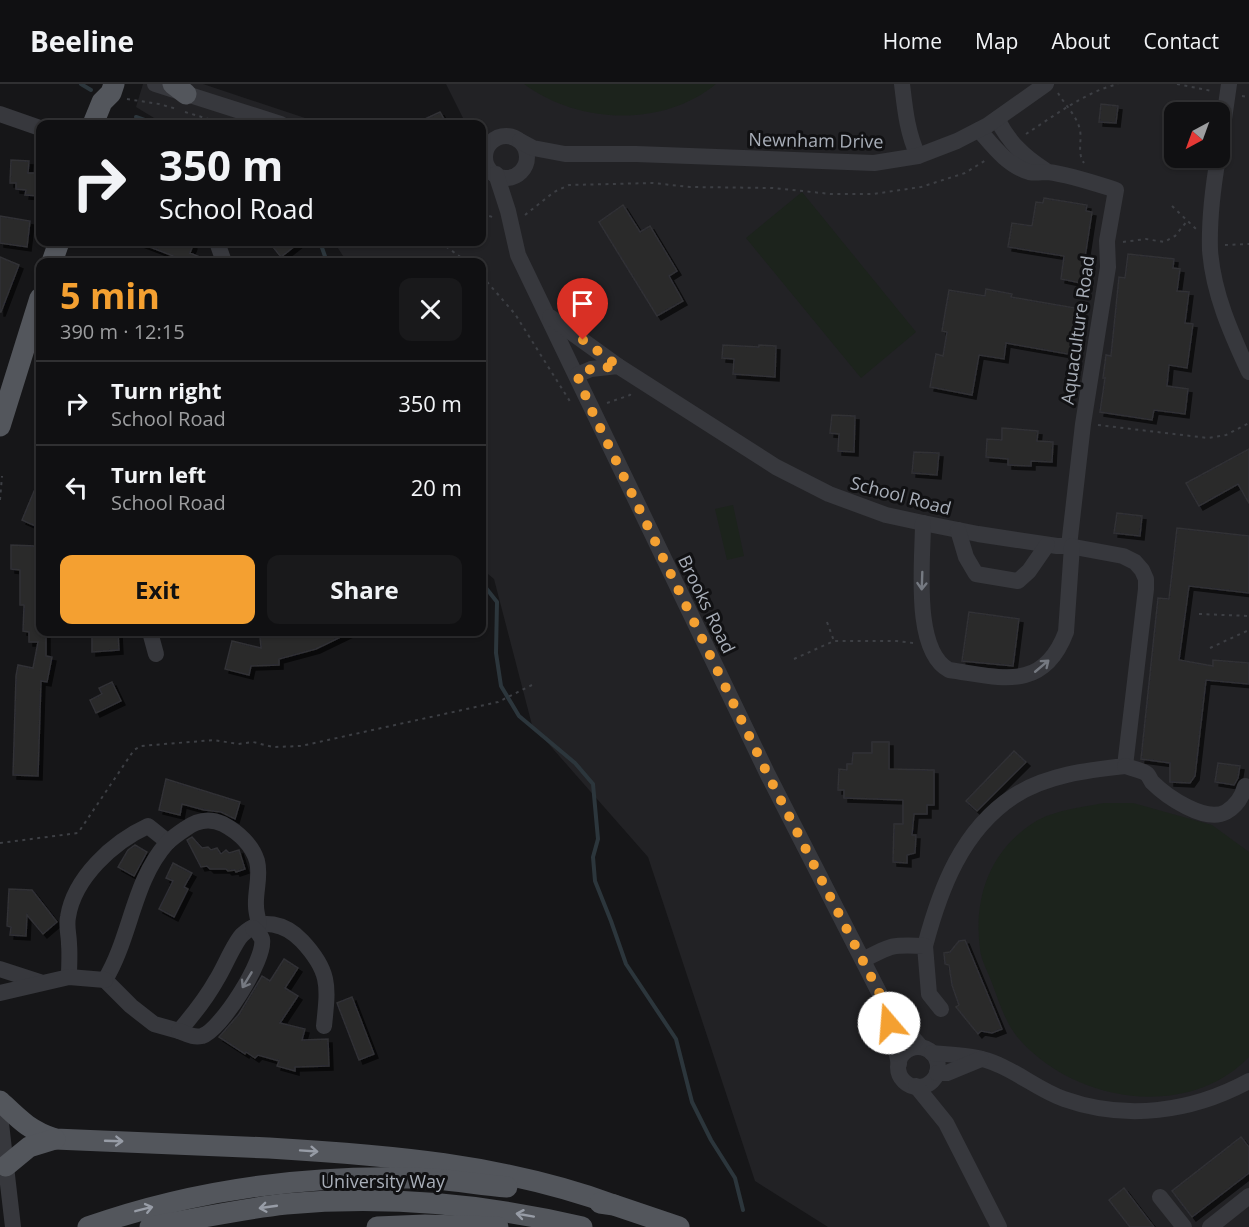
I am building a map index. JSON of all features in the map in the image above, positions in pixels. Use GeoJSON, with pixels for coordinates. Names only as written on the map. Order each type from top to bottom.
{"type":"FeatureCollection","features":[{"type":"Feature","properties":{"kind":"main road"},"geometry":{"type":"LineString","coordinates":[[95,120],[102,102],[117,92]]}},
{"type":"Feature","properties":{"kind":"main road"},"geometry":{"type":"LineString","coordinates":[[108,120],[117,92]]}},
{"type":"Feature","properties":{"kind":"main road"},"geometry":{"type":"LineString","coordinates":[[0,426],[36,311]]}},
{"type":"Feature","properties":{"kind":"main road"},"geometry":{"type":"LineString","coordinates":[[0,1101],[23,1124],[37,1132],[56,1138],[401,1157],[538,1180],[614,1205]]}},
{"type":"Feature","properties":{"kind":"main road"},"geometry":{"type":"LineString","coordinates":[[6,1166],[29,1147],[56,1138]]}},
{"type":"Feature","properties":{"kind":"main road","name":"University Way"},"geometry":{"type":"LineString","coordinates":[[88,1227],[129,1213],[228,1190],[307,1181],[365,1178],[435,1179],[528,1190],[614,1205],[679,1227]]}},
{"type":"Feature","properties":{"kind":"main road","name":"University Way"},"geometry":{"type":"LineString","coordinates":[[150,1227],[284,1204],[374,1200],[467,1206],[541,1217],[582,1227]]}},
{"type":"Feature","properties":{"kind":"main road"},"geometry":{"type":"LineString","coordinates":[[377,1227],[425,1225],[498,1227]]}},
{"type":"Feature","properties":{"kind":"street"},"geometry":{"type":"LineString","coordinates":[[155,84],[179,89],[269,120]]}},
{"type":"Feature","properties":{"kind":"street"},"geometry":{"type":"LineString","coordinates":[[902,84],[907,125],[918,156]]}},
{"type":"Feature","properties":{"kind":"street"},"geometry":{"type":"LineString","coordinates":[[1227,102],[1230,84]]}},
{"type":"Feature","properties":{"kind":"street","name":"Newnham Drive"},"geometry":{"type":"LineString","coordinates":[[520,141],[533,148],[565,154],[636,154],[874,163],[918,156],[957,141],[1052,88]]}},
{"type":"Feature","properties":{"kind":"street"},"geometry":{"type":"LineString","coordinates":[[0,114],[36,127]]}},
{"type":"Feature","properties":{"kind":"street","name":"Aquaculture Road"},"geometry":{"type":"LineString","coordinates":[[997,119],[1005,135],[1019,152],[1048,172]]}},
{"type":"Feature","properties":{"kind":"street","name":"Aquaculture Road"},"geometry":{"type":"LineString","coordinates":[[929,645],[933,657],[941,666],[949,670],[1018,678],[1031,675],[1044,666],[1062,644],[1066,632],[1070,546],[1083,424],[1108,267],[1107,241],[1116,190],[1083,179],[1048,172],[1029,172],[1009,162],[998,153],[978,130]]}},
{"type":"Feature","properties":{"kind":"street"},"geometry":{"type":"LineString","coordinates":[[509,215],[523,169],[527,153],[520,141],[514,138],[501,136],[486,146],[489,171],[509,177],[523,169]]}},
{"type":"Feature","properties":{"kind":"street","name":"Newnham Drive"},"geometry":{"type":"LineString","coordinates":[[523,169],[565,154]]}},
{"type":"Feature","properties":{"kind":"street"},"geometry":{"type":"LineString","coordinates":[[1217,168],[1211,216],[1210,250],[1216,285],[1226,321],[1249,372]]}},
{"type":"Feature","properties":{"kind":"street","name":"Brooks Road"},"geometry":{"type":"LineString","coordinates":[[489,171],[509,215],[518,255],[577,375],[591,409],[763,765],[887,1008],[899,1064]]}},
{"type":"Feature","properties":{"kind":"street","name":"School Road"},"geometry":{"type":"LineString","coordinates":[[547,315],[618,366],[776,467],[859,507],[958,530],[1113,554],[1136,562],[1146,579],[1146,590],[1125,766]]}},
{"type":"Feature","properties":{"kind":"street"},"geometry":{"type":"LineString","coordinates":[[577,375],[591,369],[618,366]]}},
{"type":"Feature","properties":{"kind":"street"},"geometry":{"type":"LineString","coordinates":[[923,523],[921,595],[929,645]]}},
{"type":"Feature","properties":{"kind":"street"},"geometry":{"type":"LineString","coordinates":[[958,530],[966,557],[976,574],[1018,581],[1029,571],[1047,545]]}},
{"type":"Feature","properties":{"kind":"street"},"geometry":{"type":"LineString","coordinates":[[151,636],[156,654]]}},
{"type":"Feature","properties":{"kind":"street"},"geometry":{"type":"LineString","coordinates":[[941,1009],[929,994],[925,946],[933,913],[945,881],[965,845],[987,818],[1015,796],[1054,779],[1096,769],[1125,766],[1146,773],[1152,782],[1182,804],[1203,814],[1221,814],[1231,808],[1242,795],[1245,786]]}},
{"type":"Feature","properties":{"kind":"street"},"geometry":{"type":"LineString","coordinates":[[0,993],[69,977],[105,980],[131,1006],[154,1023],[194,1037],[204,1035],[222,1020],[253,970],[262,946],[256,926],[259,877],[256,860],[249,846],[239,835],[212,820],[200,821],[189,826],[168,842],[152,866],[137,900],[115,964],[105,980]]}},
{"type":"Feature","properties":{"kind":"street"},"geometry":{"type":"LineString","coordinates":[[69,977],[67,920],[71,900],[84,879],[106,854],[133,832],[148,826],[168,842]]}},
{"type":"Feature","properties":{"kind":"street"},"geometry":{"type":"LineString","coordinates":[[179,1031],[194,1015],[242,935],[256,926],[275,923],[302,940],[321,966],[327,979],[324,1026]]}},
{"type":"Feature","properties":{"kind":"street"},"geometry":{"type":"LineString","coordinates":[[863,960],[887,947],[925,946]]}},
{"type":"Feature","properties":{"kind":"street"},"geometry":{"type":"LineString","coordinates":[[0,969],[41,982]]}},
{"type":"Feature","properties":{"kind":"street","name":"Brooks Road"},"geometry":{"type":"LineString","coordinates":[[887,1008],[927,1050]]}},
{"type":"Feature","properties":{"kind":"street"},"geometry":{"type":"LineString","coordinates":[[999,1227],[946,1123],[916,1086],[904,1081],[899,1064],[904,1053],[915,1047],[978,1058],[999,1065],[1064,1099],[1107,1110],[1163,1111],[1208,1100],[1249,1081]]}},
{"type":"Feature","properties":{"kind":"street"},"geometry":{"type":"LineString","coordinates":[[927,1050],[938,1064],[936,1075],[946,1123]]}},
{"type":"Feature","properties":{"kind":"street"},"geometry":{"type":"LineString","coordinates":[[916,1086],[928,1084],[936,1075],[947,1073],[978,1058]]}},
{"type":"Feature","properties":{"kind":"street"},"geometry":{"type":"LineString","coordinates":[[0,1115],[12,1227]]}},
{"type":"Feature","properties":{"kind":"street"},"geometry":{"type":"LineString","coordinates":[[1210,1227],[1249,1196]]}},
{"type":"Feature","properties":{"kind":"street"},"geometry":{"type":"LineString","coordinates":[[1160,1197],[1184,1227]]}},
{"type":"Feature","properties":{"kind":"path"},"geometry":{"type":"LineString","coordinates":[[1023,136],[1095,92],[1118,84]]}},
{"type":"Feature","properties":{"kind":"path"},"geometry":{"type":"LineString","coordinates":[[1052,88],[1068,107],[1080,130],[1080,156],[1087,167]]}},
{"type":"Feature","properties":{"kind":"path"},"geometry":{"type":"LineString","coordinates":[[117,92],[212,120]]}},
{"type":"Feature","properties":{"kind":"path"},"geometry":{"type":"LineString","coordinates":[[509,215],[525,215],[555,192],[569,185],[645,183],[773,188],[831,194],[873,194],[921,187],[965,173],[992,156]]}},
{"type":"Feature","properties":{"kind":"path"},"geometry":{"type":"LineString","coordinates":[[1107,241],[1124,242],[1146,239],[1164,242],[1175,236],[1188,220]]}},
{"type":"Feature","properties":{"kind":"path"},"geometry":{"type":"LineString","coordinates":[[446,246],[462,258]]}},
{"type":"Feature","properties":{"kind":"path"},"geometry":{"type":"LineString","coordinates":[[1083,424],[1208,438],[1226,435],[1249,423]]}},
{"type":"Feature","properties":{"kind":"path"},"geometry":{"type":"LineString","coordinates":[[0,500],[2,477]]}},
{"type":"Feature","properties":{"kind":"path"},"geometry":{"type":"LineString","coordinates":[[1199,614],[1249,616]]}},
{"type":"Feature","properties":{"kind":"path"},"geometry":{"type":"LineString","coordinates":[[827,622],[834,641]]}},
{"type":"Feature","properties":{"kind":"path"},"geometry":{"type":"LineString","coordinates":[[1210,648],[1249,630]]}},
{"type":"Feature","properties":{"kind":"path"},"geometry":{"type":"LineString","coordinates":[[794,659],[834,641],[897,641],[929,645]]}},
{"type":"Feature","properties":{"kind":"path"},"geometry":{"type":"LineString","coordinates":[[0,843],[78,833],[134,750],[141,746],[214,740],[237,744],[253,742],[273,747],[302,746],[498,702],[536,683]]}},
{"type":"Feature","properties":{"kind":"shaded area"},"geometry":{"type":"Polygon","coordinates":[[[143,84],[203,84],[311,120],[157,120],[136,107],[143,84]]]}},
{"type":"Feature","properties":{"kind":"shaded area"},"geometry":{"type":"Polygon","coordinates":[[[446,84],[1249,84],[1249,1227],[828,1227],[755,1181],[648,857],[532,725],[494,579],[486,572],[486,258],[344,258],[337,246],[486,246],[486,120],[464,120],[446,84]]]}},
{"type":"Feature","properties":{"kind":"shaded area"},"geometry":{"type":"Polygon","coordinates":[[[524,84],[716,84],[694,98],[671,108],[646,114],[620,116],[569,107],[524,84]]]}},
{"type":"Feature","properties":{"kind":"shaded area"},"geometry":{"type":"Polygon","coordinates":[[[802,192],[916,332],[861,378],[746,238],[802,192]]]}},
{"type":"Feature","properties":{"kind":"shaded area"},"geometry":{"type":"Polygon","coordinates":[[[733,505],[744,556],[727,560],[715,509],[733,505]]]}},
{"type":"Feature","properties":{"kind":"shaded area"},"geometry":{"type":"Polygon","coordinates":[[[1104,803],[1133,803],[1212,825],[1249,852],[1249,1057],[1224,1077],[1195,1090],[1164,1096],[1132,1096],[1100,1090],[1070,1078],[1043,1061],[1020,1040],[1003,1013],[982,957],[979,929],[983,892],[997,859],[1008,845],[1038,820],[1070,809],[1104,803]]]}},
{"type":"Feature","properties":{"kind":"building"},"geometry":{"type":"Polygon","coordinates":[[[1101,104],[1118,106],[1116,123],[1099,122],[1101,104]]]}},
{"type":"Feature","properties":{"kind":"building"},"geometry":{"type":"Polygon","coordinates":[[[440,112],[445,120],[423,120],[440,112]]]}},
{"type":"Feature","properties":{"kind":"building"},"geometry":{"type":"Polygon","coordinates":[[[11,160],[29,161],[28,173],[36,173],[36,196],[25,195],[26,190],[16,189],[16,183],[10,183],[11,160]]]}},
{"type":"Feature","properties":{"kind":"building"},"geometry":{"type":"Polygon","coordinates":[[[1044,198],[1087,205],[1086,211],[1092,212],[1081,283],[1061,279],[1064,256],[1008,247],[1012,223],[1032,226],[1036,202],[1043,203],[1044,198]]]}},
{"type":"Feature","properties":{"kind":"building"},"geometry":{"type":"Polygon","coordinates":[[[623,205],[640,232],[650,226],[677,271],[669,276],[683,301],[657,316],[599,222],[623,205]]]}},
{"type":"Feature","properties":{"kind":"building"},"geometry":{"type":"Polygon","coordinates":[[[0,216],[30,221],[27,247],[0,243],[0,216]]]}},
{"type":"Feature","properties":{"kind":"building"},"geometry":{"type":"Polygon","coordinates":[[[147,246],[193,246],[190,253],[202,258],[172,258],[173,256],[147,246]]]}},
{"type":"Feature","properties":{"kind":"building"},"geometry":{"type":"Polygon","coordinates":[[[272,246],[295,246],[281,257],[272,246]]]}},
{"type":"Feature","properties":{"kind":"building"},"geometry":{"type":"Polygon","coordinates":[[[1128,254],[1174,259],[1173,268],[1180,269],[1177,291],[1189,292],[1185,323],[1193,324],[1187,368],[1169,365],[1167,386],[1188,389],[1185,414],[1154,410],[1152,420],[1100,412],[1106,355],[1111,356],[1119,277],[1125,278],[1128,254]]]}},
{"type":"Feature","properties":{"kind":"building"},"geometry":{"type":"Polygon","coordinates":[[[0,257],[19,265],[1,312],[0,312],[0,257]]]}},
{"type":"Feature","properties":{"kind":"building"},"geometry":{"type":"Polygon","coordinates":[[[986,289],[1012,294],[1011,297],[1081,309],[1073,355],[1006,343],[1004,359],[979,355],[972,395],[930,387],[936,354],[943,356],[947,332],[942,331],[949,290],[985,296],[986,289]]]}},
{"type":"Feature","properties":{"kind":"building"},"geometry":{"type":"Polygon","coordinates":[[[723,345],[776,346],[775,377],[733,374],[734,359],[722,358],[723,345]]]}},
{"type":"Feature","properties":{"kind":"building"},"geometry":{"type":"Polygon","coordinates":[[[832,415],[855,416],[854,452],[838,451],[839,434],[830,433],[832,415]]]}},
{"type":"Feature","properties":{"kind":"building"},"geometry":{"type":"Polygon","coordinates":[[[1002,428],[1038,431],[1037,441],[1053,442],[1052,462],[1031,461],[1031,466],[1008,465],[1008,459],[986,457],[987,439],[1002,440],[1002,428]]]}},
{"type":"Feature","properties":{"kind":"building"},"geometry":{"type":"Polygon","coordinates":[[[1249,449],[1249,503],[1238,484],[1199,506],[1186,483],[1249,449]]]}},
{"type":"Feature","properties":{"kind":"building"},"geometry":{"type":"Polygon","coordinates":[[[914,452],[939,453],[937,475],[912,473],[914,452]]]}},
{"type":"Feature","properties":{"kind":"building"},"geometry":{"type":"Polygon","coordinates":[[[36,487],[36,526],[22,520],[36,487]]]}},
{"type":"Feature","properties":{"kind":"building"},"geometry":{"type":"Polygon","coordinates":[[[1117,513],[1142,516],[1140,536],[1114,533],[1117,513]]]}},
{"type":"Feature","properties":{"kind":"building"},"geometry":{"type":"Polygon","coordinates":[[[1177,528],[1249,536],[1249,593],[1189,586],[1179,660],[1213,666],[1213,660],[1249,663],[1249,684],[1206,680],[1195,776],[1190,783],[1170,782],[1170,763],[1141,759],[1158,598],[1169,599],[1177,528]]]}},
{"type":"Feature","properties":{"kind":"building"},"geometry":{"type":"Polygon","coordinates":[[[11,545],[36,546],[36,636],[46,636],[46,656],[52,657],[47,682],[41,681],[38,776],[13,775],[18,665],[33,668],[38,642],[29,642],[29,632],[23,631],[24,605],[20,605],[20,570],[11,569],[11,545]]]}},
{"type":"Feature","properties":{"kind":"building"},"geometry":{"type":"Polygon","coordinates":[[[969,612],[1019,619],[1013,666],[962,661],[969,612]]]}},
{"type":"Feature","properties":{"kind":"building"},"geometry":{"type":"Polygon","coordinates":[[[92,636],[118,636],[119,650],[92,652],[92,636]]]}},
{"type":"Feature","properties":{"kind":"building"},"geometry":{"type":"Polygon","coordinates":[[[343,636],[316,649],[279,659],[279,665],[251,666],[249,675],[225,669],[232,641],[261,648],[260,637],[343,636]]]}},
{"type":"Feature","properties":{"kind":"building"},"geometry":{"type":"Polygon","coordinates":[[[112,682],[121,701],[96,713],[90,700],[102,694],[99,688],[112,682]]]}},
{"type":"Feature","properties":{"kind":"building"},"geometry":{"type":"Polygon","coordinates":[[[872,742],[889,742],[889,769],[934,770],[934,805],[927,805],[927,814],[914,814],[912,835],[916,835],[915,853],[907,855],[907,863],[893,862],[894,824],[903,824],[903,800],[844,798],[844,790],[838,790],[839,769],[847,770],[847,764],[852,764],[853,753],[872,753],[872,742]]]}},
{"type":"Feature","properties":{"kind":"building"},"geometry":{"type":"Polygon","coordinates":[[[1014,751],[1026,762],[977,811],[966,801],[1014,751]]]}},
{"type":"Feature","properties":{"kind":"building"},"geometry":{"type":"Polygon","coordinates":[[[1218,763],[1240,766],[1234,785],[1215,782],[1218,763]]]}},
{"type":"Feature","properties":{"kind":"building"},"geometry":{"type":"Polygon","coordinates":[[[166,779],[240,802],[235,819],[221,812],[182,804],[180,815],[159,810],[166,779]]]}},
{"type":"Feature","properties":{"kind":"building"},"geometry":{"type":"Polygon","coordinates":[[[192,837],[202,848],[208,847],[211,850],[217,848],[221,854],[226,850],[229,853],[239,850],[245,869],[236,872],[235,870],[210,869],[207,866],[201,867],[187,840],[192,837]]]}},
{"type":"Feature","properties":{"kind":"building"},"geometry":{"type":"Polygon","coordinates":[[[135,845],[147,852],[134,876],[118,867],[128,850],[135,845]]]}},
{"type":"Feature","properties":{"kind":"building"},"geometry":{"type":"Polygon","coordinates":[[[173,863],[192,873],[184,887],[188,889],[174,917],[159,909],[173,881],[166,878],[173,863]]]}},
{"type":"Feature","properties":{"kind":"building"},"geometry":{"type":"Polygon","coordinates":[[[9,889],[32,890],[57,922],[43,934],[27,915],[26,936],[10,935],[11,927],[7,926],[9,889]]]}},
{"type":"Feature","properties":{"kind":"building"},"geometry":{"type":"Polygon","coordinates":[[[965,940],[1002,1029],[992,1033],[981,1031],[978,1034],[956,1007],[959,1005],[952,985],[949,965],[945,964],[944,953],[950,952],[959,941],[965,940]]]}},
{"type":"Feature","properties":{"kind":"building"},"geometry":{"type":"Polygon","coordinates":[[[284,959],[298,968],[285,988],[298,996],[280,1023],[305,1029],[302,1040],[328,1039],[329,1066],[295,1067],[295,1071],[277,1066],[279,1061],[258,1055],[255,1058],[246,1052],[245,1054],[219,1037],[239,1014],[262,976],[270,981],[284,959]]]}},
{"type":"Feature","properties":{"kind":"building"},"geometry":{"type":"Polygon","coordinates":[[[352,997],[374,1054],[359,1060],[337,1003],[352,997]]]}},
{"type":"Feature","properties":{"kind":"building"},"geometry":{"type":"Polygon","coordinates":[[[1241,1137],[1249,1147],[1249,1173],[1192,1217],[1172,1191],[1241,1137]]]}},
{"type":"Feature","properties":{"kind":"building"},"geometry":{"type":"Polygon","coordinates":[[[1124,1188],[1154,1227],[1130,1227],[1109,1200],[1124,1188]]]}},
{"type":"Feature","properties":{"kind":"waterway"},"geometry":{"type":"LineString","coordinates":[[81,84],[91,90]]}},
{"type":"Feature","properties":{"kind":"waterway"},"geometry":{"type":"LineString","coordinates":[[136,117],[145,120]]}},
{"type":"Feature","properties":{"kind":"waterway"},"geometry":{"type":"LineString","coordinates":[[321,246],[326,258]]}},
{"type":"Feature","properties":{"kind":"waterway"},"geometry":{"type":"LineString","coordinates":[[486,588],[497,602],[496,653],[501,686],[519,716],[575,763],[593,784],[598,839],[593,857],[595,881],[626,964],[676,1039],[692,1102],[711,1140],[735,1178],[743,1210]]}},
{"type":"Feature","properties":{"kind":"route"},"geometry":{"type":"LineString","coordinates":[[583,340],[618,366],[591,369],[577,375],[591,409],[768,775],[887,1008],[889,1023]]}}]}
